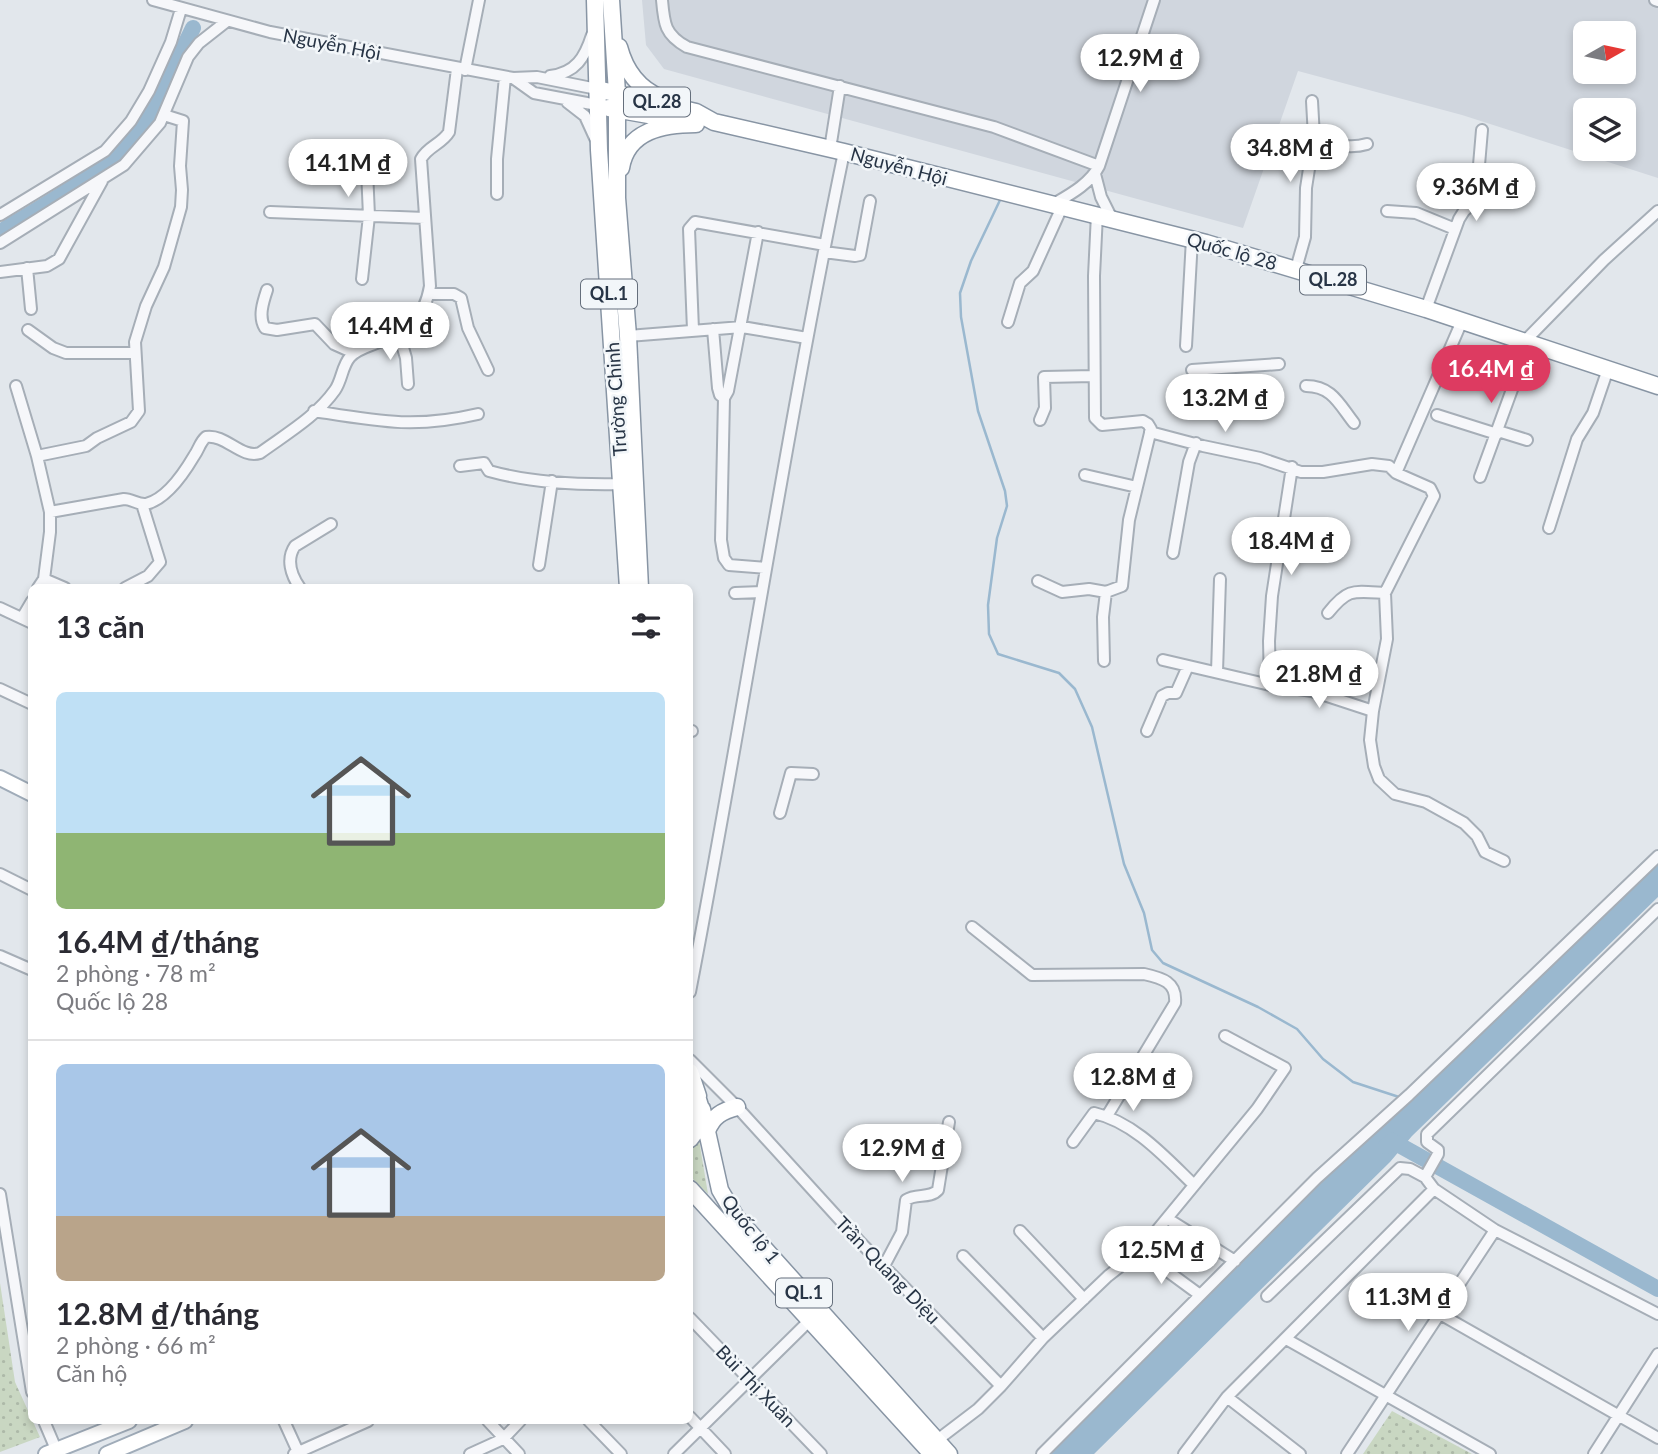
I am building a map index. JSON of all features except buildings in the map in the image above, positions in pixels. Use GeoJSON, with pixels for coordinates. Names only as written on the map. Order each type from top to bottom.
{"type":"FeatureCollection","features":[{"type":"Feature","properties":{"kind":"highway","name":"Trường Chinh"},"geometry":{"type":"LineString","coordinates":[[595,0],[604,21],[617,101],[617,198],[628,336],[640,584]]}},
{"type":"Feature","properties":{"kind":"highway","name":"Trường Chinh"},"geometry":{"type":"LineString","coordinates":[[611,0],[604,21],[597,97],[628,584]]}},
{"type":"Feature","properties":{"kind":"highway"},"geometry":{"type":"LineString","coordinates":[[604,21],[634,78],[642,87],[696,118]]}},
{"type":"Feature","properties":{"kind":"highway","name":"Nguyễn Hội"},"geometry":{"type":"LineString","coordinates":[[597,97],[837,150],[1002,192]]}},
{"type":"Feature","properties":{"kind":"highway"},"geometry":{"type":"LineString","coordinates":[[617,198],[622,161],[635,140],[644,133],[696,118]]}},
{"type":"Feature","properties":{"kind":"highway","name":"Quốc lộ 28"},"geometry":{"type":"LineString","coordinates":[[1002,192],[1192,239],[1296,269],[1658,386]]}},
{"type":"Feature","properties":{"kind":"highway"},"geometry":{"type":"LineString","coordinates":[[693,1136],[701,1121],[696,1099]]}},
{"type":"Feature","properties":{"kind":"highway","name":"Quốc lộ 1"},"geometry":{"type":"LineString","coordinates":[[696,1099],[707,1131],[720,1190],[736,1217],[934,1448]]}},
{"type":"Feature","properties":{"kind":"highway"},"geometry":{"type":"LineString","coordinates":[[707,1131],[712,1119],[723,1111],[737,1107]]}},
{"type":"Feature","properties":{"kind":"highway","name":"Quốc lộ 1"},"geometry":{"type":"LineString","coordinates":[[693,1192],[809,1321],[934,1448],[949,1454]]}},
{"type":"Feature","properties":{"kind":"main road"},"geometry":{"type":"LineString","coordinates":[[0,778],[28,792]]}},
{"type":"Feature","properties":{"kind":"main road"},"geometry":{"type":"LineString","coordinates":[[54,1453],[122,1424]]}},
{"type":"Feature","properties":{"kind":"main road"},"geometry":{"type":"LineString","coordinates":[[107,1454],[178,1424]]}},
{"type":"Feature","properties":{"kind":"street","name":"Nguyễn Hội"},"geometry":{"type":"LineString","coordinates":[[153,0],[270,32],[509,78],[537,76],[597,97]]}},
{"type":"Feature","properties":{"kind":"street"},"geometry":{"type":"LineString","coordinates":[[50,512],[124,499],[142,504],[160,496],[174,484],[206,437],[215,437],[248,453],[256,454],[314,411],[336,388],[345,364],[354,353],[399,334],[421,312],[429,294],[421,159],[426,150],[446,138],[449,132],[461,69],[479,0]]}},
{"type":"Feature","properties":{"kind":"street"},"geometry":{"type":"LineString","coordinates":[[662,0],[664,22],[670,36],[687,47],[994,127],[1097,170]]}},
{"type":"Feature","properties":{"kind":"street"},"geometry":{"type":"LineString","coordinates":[[1038,581],[1062,592],[1089,589],[1106,592],[1119,589],[1124,582],[1129,520],[1150,426],[1143,421],[1102,425],[1096,421],[1094,276],[1104,217],[1097,170],[1154,0]]}},
{"type":"Feature","properties":{"kind":"street"},"geometry":{"type":"LineString","coordinates":[[0,215],[105,151],[131,121],[149,91],[171,42],[181,9]]}},
{"type":"Feature","properties":{"kind":"street"},"geometry":{"type":"LineString","coordinates":[[0,243],[124,165],[150,136],[164,115],[188,57],[199,43],[227,21]]}},
{"type":"Feature","properties":{"kind":"street"},"geometry":{"type":"LineString","coordinates":[[537,76],[561,75],[574,68],[604,21]]}},
{"type":"Feature","properties":{"kind":"street","name":"Nguyễn Hội"},"geometry":{"type":"LineString","coordinates":[[509,78],[534,93],[558,98],[597,97]]}},
{"type":"Feature","properties":{"kind":"street"},"geometry":{"type":"LineString","coordinates":[[497,194],[496,169],[509,78]]}},
{"type":"Feature","properties":{"kind":"street"},"geometry":{"type":"LineString","coordinates":[[693,976],[824,248],[837,150],[841,86]]}},
{"type":"Feature","properties":{"kind":"street"},"geometry":{"type":"LineString","coordinates":[[558,98],[585,116],[599,150]]}},
{"type":"Feature","properties":{"kind":"street"},"geometry":{"type":"LineString","coordinates":[[1296,269],[1305,237],[1306,188],[1313,143],[1312,101]]}},
{"type":"Feature","properties":{"kind":"street"},"geometry":{"type":"LineString","coordinates":[[37,456],[78,449],[131,422],[139,411],[134,353],[137,328],[164,267],[181,207],[183,190],[180,166],[183,121],[164,115]]}},
{"type":"Feature","properties":{"kind":"street"},"geometry":{"type":"LineString","coordinates":[[1426,309],[1455,229],[1464,211],[1476,200],[1482,130]]}},
{"type":"Feature","properties":{"kind":"street"},"geometry":{"type":"LineString","coordinates":[[1313,143],[1323,142],[1345,148],[1367,144]]}},
{"type":"Feature","properties":{"kind":"street"},"geometry":{"type":"LineString","coordinates":[[362,279],[369,216],[367,170]]}},
{"type":"Feature","properties":{"kind":"street"},"geometry":{"type":"LineString","coordinates":[[1008,322],[1020,283],[1033,271],[1057,206],[1097,170]]}},
{"type":"Feature","properties":{"kind":"street"},"geometry":{"type":"LineString","coordinates":[[0,272],[47,266],[59,260],[103,178]]}},
{"type":"Feature","properties":{"kind":"street"},"geometry":{"type":"LineString","coordinates":[[693,330],[691,225],[700,221],[758,232],[848,256],[860,255],[870,201]]}},
{"type":"Feature","properties":{"kind":"street"},"geometry":{"type":"LineString","coordinates":[[1387,211],[1416,213],[1455,229]]}},
{"type":"Feature","properties":{"kind":"street"},"geometry":{"type":"LineString","coordinates":[[1480,477],[1527,343],[1604,260],[1658,211]]}},
{"type":"Feature","properties":{"kind":"street"},"geometry":{"type":"LineString","coordinates":[[270,212],[425,218]]}},
{"type":"Feature","properties":{"kind":"street"},"geometry":{"type":"LineString","coordinates":[[758,232],[742,327],[729,387],[724,398],[721,540],[724,558],[729,565],[766,568]]}},
{"type":"Feature","properties":{"kind":"street"},"geometry":{"type":"LineString","coordinates":[[1186,346],[1192,239]]}},
{"type":"Feature","properties":{"kind":"street"},"geometry":{"type":"LineString","coordinates":[[27,268],[30,309]]}},
{"type":"Feature","properties":{"kind":"street"},"geometry":{"type":"LineString","coordinates":[[267,290],[262,308],[262,324],[265,328],[277,330],[315,324],[334,344],[354,353]]}},
{"type":"Feature","properties":{"kind":"street"},"geometry":{"type":"LineString","coordinates":[[429,294],[454,294],[461,298],[468,328],[488,370]]}},
{"type":"Feature","properties":{"kind":"street"},"geometry":{"type":"LineString","coordinates":[[1396,473],[1462,321]]}},
{"type":"Feature","properties":{"kind":"street"},"geometry":{"type":"LineString","coordinates":[[628,336],[742,327],[807,338]]}},
{"type":"Feature","properties":{"kind":"street"},"geometry":{"type":"LineString","coordinates":[[713,329],[718,388],[724,398]]}},
{"type":"Feature","properties":{"kind":"street"},"geometry":{"type":"LineString","coordinates":[[28,330],[62,352],[134,353]]}},
{"type":"Feature","properties":{"kind":"street"},"geometry":{"type":"LineString","coordinates":[[399,334],[408,384]]}},
{"type":"Feature","properties":{"kind":"street"},"geometry":{"type":"LineString","coordinates":[[1192,370],[1279,364]]}},
{"type":"Feature","properties":{"kind":"street"},"geometry":{"type":"LineString","coordinates":[[1549,528],[1577,439],[1593,413],[1608,369]]}},
{"type":"Feature","properties":{"kind":"street"},"geometry":{"type":"LineString","coordinates":[[1040,420],[1045,408],[1044,377],[1094,376]]}},
{"type":"Feature","properties":{"kind":"street"},"geometry":{"type":"LineString","coordinates":[[16,386],[50,512],[41,583]]}},
{"type":"Feature","properties":{"kind":"street"},"geometry":{"type":"LineString","coordinates":[[1306,386],[1320,386],[1330,393],[1354,423]]}},
{"type":"Feature","properties":{"kind":"street"},"geometry":{"type":"LineString","coordinates":[[314,411],[411,424],[445,422],[478,414]]}},
{"type":"Feature","properties":{"kind":"street"},"geometry":{"type":"LineString","coordinates":[[1437,415],[1527,440]]}},
{"type":"Feature","properties":{"kind":"street"},"geometry":{"type":"LineString","coordinates":[[1150,432],[1261,457],[1310,473],[1372,464],[1389,466],[1396,473],[1430,488],[1434,496],[1385,593],[1387,639],[1370,740],[1379,779],[1395,794],[1420,799],[1464,823],[1477,836],[1485,852],[1504,861]]}},
{"type":"Feature","properties":{"kind":"street"},"geometry":{"type":"LineString","coordinates":[[1173,553],[1189,462],[1196,443]]}},
{"type":"Feature","properties":{"kind":"street"},"geometry":{"type":"LineString","coordinates":[[460,466],[484,463],[488,470],[496,473],[552,481],[622,484]]}},
{"type":"Feature","properties":{"kind":"street"},"geometry":{"type":"LineString","coordinates":[[1270,685],[1272,596],[1292,467]]}},
{"type":"Feature","properties":{"kind":"street"},"geometry":{"type":"LineString","coordinates":[[1085,475],[1137,487]]}},
{"type":"Feature","properties":{"kind":"street"},"geometry":{"type":"LineString","coordinates":[[539,565],[552,481]]}},
{"type":"Feature","properties":{"kind":"street"},"geometry":{"type":"LineString","coordinates":[[133,584],[148,576],[160,562],[142,504]]}},
{"type":"Feature","properties":{"kind":"street"},"geometry":{"type":"LineString","coordinates":[[298,584],[291,569],[291,550],[331,524]]}},
{"type":"Feature","properties":{"kind":"street"},"geometry":{"type":"LineString","coordinates":[[1217,672],[1220,579]]}},
{"type":"Feature","properties":{"kind":"street"},"geometry":{"type":"LineString","coordinates":[[734,593],[761,592]]}},
{"type":"Feature","properties":{"kind":"street"},"geometry":{"type":"LineString","coordinates":[[1104,662],[1103,617],[1106,592]]}},
{"type":"Feature","properties":{"kind":"street"},"geometry":{"type":"LineString","coordinates":[[1328,613],[1343,596],[1358,592],[1385,593]]}},
{"type":"Feature","properties":{"kind":"street"},"geometry":{"type":"LineString","coordinates":[[0,608],[27,621]]}},
{"type":"Feature","properties":{"kind":"street"},"geometry":{"type":"LineString","coordinates":[[1163,660],[1270,685],[1312,691],[1373,711]]}},
{"type":"Feature","properties":{"kind":"street"},"geometry":{"type":"LineString","coordinates":[[1147,731],[1162,695],[1176,693],[1188,666]]}},
{"type":"Feature","properties":{"kind":"street"},"geometry":{"type":"LineString","coordinates":[[0,689],[28,702]]}},
{"type":"Feature","properties":{"kind":"street"},"geometry":{"type":"LineString","coordinates":[[780,813],[791,773],[799,771],[813,774]]}},
{"type":"Feature","properties":{"kind":"street"},"geometry":{"type":"LineString","coordinates":[[1042,1454],[1317,1178],[1409,1095],[1658,856]]}},
{"type":"Feature","properties":{"kind":"street"},"geometry":{"type":"LineString","coordinates":[[0,874],[28,888]]}},
{"type":"Feature","properties":{"kind":"street"},"geometry":{"type":"LineString","coordinates":[[1427,1174],[1437,1158],[1438,1150],[1427,1142],[1427,1134],[1658,909]]}},
{"type":"Feature","properties":{"kind":"street"},"geometry":{"type":"LineString","coordinates":[[972,927],[1032,975],[1144,974],[1170,983],[1176,993],[1175,1003],[1107,1116]]}},
{"type":"Feature","properties":{"kind":"street"},"geometry":{"type":"LineString","coordinates":[[0,956],[28,968]]}},
{"type":"Feature","properties":{"kind":"street"},"geometry":{"type":"LineString","coordinates":[[934,1448],[1002,1386],[1043,1338],[1140,1251],[1257,1109],[1285,1068],[1225,1037]]}},
{"type":"Feature","properties":{"kind":"street","name":"Trần Quang Diệu"},"geometry":{"type":"LineString","coordinates":[[693,1063],[884,1266],[1002,1386]]}},
{"type":"Feature","properties":{"kind":"street"},"geometry":{"type":"LineString","coordinates":[[1073,1142],[1094,1113],[1107,1116],[1138,1134],[1194,1185]]}},
{"type":"Feature","properties":{"kind":"street"},"geometry":{"type":"LineString","coordinates":[[884,1266],[902,1232],[906,1200],[912,1196],[932,1195],[938,1190],[949,1122]]}},
{"type":"Feature","properties":{"kind":"street"},"geometry":{"type":"LineString","coordinates":[[1267,1296],[1401,1168],[1427,1174]]}},
{"type":"Feature","properties":{"kind":"street"},"geometry":{"type":"LineString","coordinates":[[1427,1174],[1433,1189],[1495,1230],[1658,1314]]}},
{"type":"Feature","properties":{"kind":"street"},"geometry":{"type":"LineString","coordinates":[[1184,1454],[1227,1397],[1433,1189]]}},
{"type":"Feature","properties":{"kind":"street"},"geometry":{"type":"LineString","coordinates":[[0,1194],[28,1370]]}},
{"type":"Feature","properties":{"kind":"street"},"geometry":{"type":"LineString","coordinates":[[1168,1219],[1235,1261]]}},
{"type":"Feature","properties":{"kind":"street"},"geometry":{"type":"LineString","coordinates":[[1347,1454],[1495,1230]]}},
{"type":"Feature","properties":{"kind":"street"},"geometry":{"type":"LineString","coordinates":[[1020,1231],[1084,1299]]}},
{"type":"Feature","properties":{"kind":"street"},"geometry":{"type":"LineString","coordinates":[[1140,1251],[1200,1295]]}},
{"type":"Feature","properties":{"kind":"street"},"geometry":{"type":"LineString","coordinates":[[963,1256],[1043,1338]]}},
{"type":"Feature","properties":{"kind":"street"},"geometry":{"type":"LineString","coordinates":[[1440,1314],[1658,1438]]}},
{"type":"Feature","properties":{"kind":"street","name":"Bùi Thị Xuân"},"geometry":{"type":"LineString","coordinates":[[693,1321],[821,1454]]}},
{"type":"Feature","properties":{"kind":"street"},"geometry":{"type":"LineString","coordinates":[[674,1454],[809,1321]]}},
{"type":"Feature","properties":{"kind":"street"},"geometry":{"type":"LineString","coordinates":[[1286,1339],[1490,1454]]}},
{"type":"Feature","properties":{"kind":"street"},"geometry":{"type":"LineString","coordinates":[[1594,1454],[1658,1354]]}},
{"type":"Feature","properties":{"kind":"street"},"geometry":{"type":"LineString","coordinates":[[1227,1397],[1300,1454]]}},
{"type":"Feature","properties":{"kind":"street"},"geometry":{"type":"LineString","coordinates":[[693,1420],[725,1454]]}},
{"type":"Feature","properties":{"kind":"street"},"geometry":{"type":"LineString","coordinates":[[45,1424],[54,1453]]}},
{"type":"Feature","properties":{"kind":"street"},"geometry":{"type":"LineString","coordinates":[[285,1424],[297,1453],[361,1424]]}},
{"type":"Feature","properties":{"kind":"street"},"geometry":{"type":"LineString","coordinates":[[490,1424],[519,1454]]}},
{"type":"Feature","properties":{"kind":"street"},"geometry":{"type":"LineString","coordinates":[[470,1454],[503,1439],[517,1424]]}},
{"type":"Feature","properties":{"kind":"street"},"geometry":{"type":"LineString","coordinates":[[592,1424],[621,1454]]}},
{"type":"Feature","properties":{"kind":"shaded area"},"geometry":{"type":"Polygon","coordinates":[[[642,0],[1658,0],[1658,178],[1605,161],[1636,161],[1636,98],[1573,98],[1573,151],[1462,115],[1298,71],[1243,228],[664,69],[646,45],[642,0]]]}},
{"type":"Feature","properties":{"kind":"green space"},"geometry":{"type":"Polygon","coordinates":[[[699,1140],[708,1194],[693,1179],[693,1145],[699,1140]]]}},
{"type":"Feature","properties":{"kind":"green space"},"geometry":{"type":"Polygon","coordinates":[[[0,1283],[15,1382],[28,1411],[28,1424],[34,1424],[40,1437],[0,1452],[0,1283]]]}},
{"type":"Feature","properties":{"kind":"green space"},"geometry":{"type":"Polygon","coordinates":[[[1392,1411],[1472,1454],[1363,1454],[1392,1411]]]}},
{"type":"Feature","properties":{"kind":"water"},"geometry":{"type":"Polygon","coordinates":[[[1658,861],[1658,897],[1412,1136],[1390,1162],[1094,1454],[1046,1454],[1325,1176],[1658,861]]]}},
{"type":"Feature","properties":{"kind":"waterway"},"geometry":{"type":"LineString","coordinates":[[0,232],[72,188],[123,149],[152,111],[193,28]]}},
{"type":"Feature","properties":{"kind":"waterway"},"geometry":{"type":"LineString","coordinates":[[1001,198],[971,261],[960,293],[961,317],[978,411],[1005,491],[1007,506],[997,538],[988,605],[989,634],[998,654],[1059,673],[1075,689],[1092,727],[1124,864],[1144,913],[1152,950],[1163,963],[1258,1007],[1297,1029],[1323,1059],[1353,1082],[1399,1097]]}},
{"type":"Feature","properties":{"kind":"waterway"},"geometry":{"type":"LineString","coordinates":[[1386,1146],[1392,1141],[1658,1289]]}}]}
